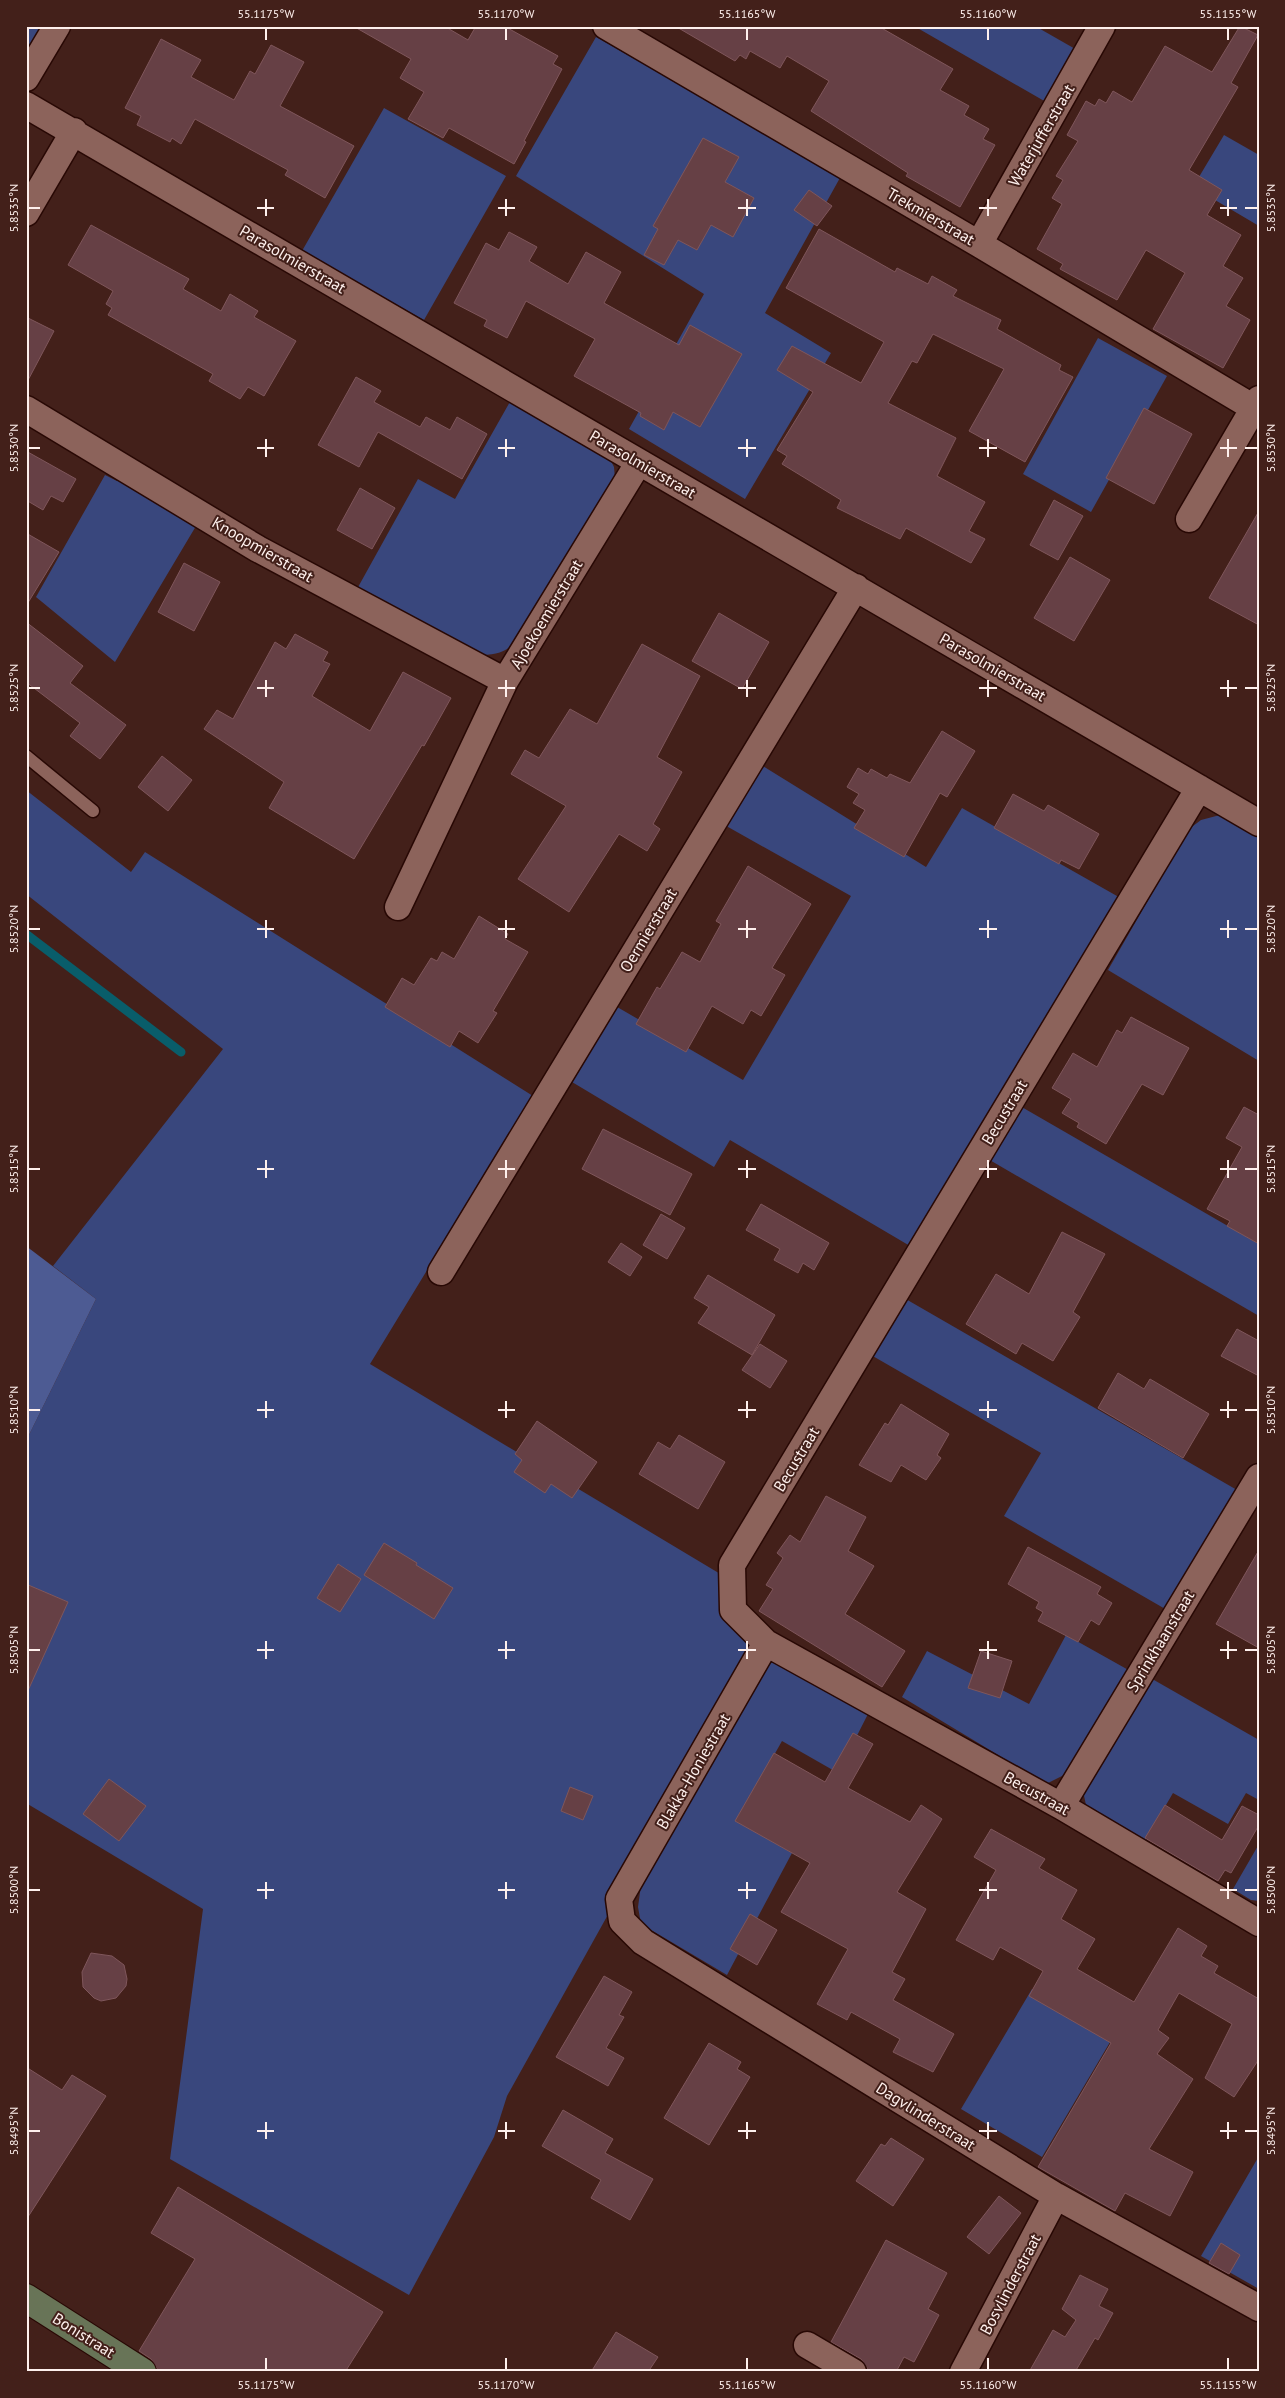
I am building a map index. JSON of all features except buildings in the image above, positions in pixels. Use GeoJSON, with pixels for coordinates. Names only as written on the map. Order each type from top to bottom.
{"type":"FeatureCollection","features":[{"type":"Feature","properties":{"kind":"street"},"geometry":{"type":"LineString","coordinates":[[26,78],[57,26]]}},
{"type":"Feature","properties":{"kind":"street","name":"Trekmierstraat"},"geometry":{"type":"LineString","coordinates":[[606,26],[1256,403]]}},
{"type":"Feature","properties":{"kind":"street","name":"Waterjufferstraat"},"geometry":{"type":"LineString","coordinates":[[979,244],[1102,26]]}},
{"type":"Feature","properties":{"kind":"street","name":"Parasolmierstraat"},"geometry":{"type":"LineString","coordinates":[[26,105],[74,131],[1259,823]]}},
{"type":"Feature","properties":{"kind":"street"},"geometry":{"type":"LineString","coordinates":[[26,213],[74,131]]}},
{"type":"Feature","properties":{"kind":"street"},"geometry":{"type":"LineString","coordinates":[[1188,519],[1256,403]]}},
{"type":"Feature","properties":{"kind":"street","name":"Knoopmierstraat"},"geometry":{"type":"LineString","coordinates":[[26,409],[258,548],[505,681]]}},
{"type":"Feature","properties":{"kind":"street","name":"Ajoekoemierstraat"},"geometry":{"type":"LineString","coordinates":[[398,907],[505,681],[639,462]]}},
{"type":"Feature","properties":{"kind":"street","name":"Oermierstraat"},"geometry":{"type":"LineString","coordinates":[[441,1272],[856,588]]}},
{"type":"Feature","properties":{"kind":"street","name":"Becustraat"},"geometry":{"type":"LineString","coordinates":[[1199,788],[732,1565],[733,1610],[766,1643],[1061,1806],[1259,1923]]}},
{"type":"Feature","properties":{"kind":"street","name":"Sprinkhaanstraat"},"geometry":{"type":"LineString","coordinates":[[1061,1806],[1259,1476]]}},
{"type":"Feature","properties":{"kind":"street","name":"Blakka-Honiestraat"},"geometry":{"type":"LineString","coordinates":[[620,1899],[766,1643]]}},
{"type":"Feature","properties":{"kind":"street","name":"Dagvlinderstraat"},"geometry":{"type":"LineString","coordinates":[[620,1899],[622,1920],[643,1942],[1056,2196],[1259,2308]]}},
{"type":"Feature","properties":{"kind":"street","name":"Bosvlinderstraat"},"geometry":{"type":"LineString","coordinates":[[963,2372],[1056,2196]]}},
{"type":"Feature","properties":{"kind":"street","name":"Bonistraat"},"geometry":{"type":"LineString","coordinates":[[26,2298],[142,2372]]}},
{"type":"Feature","properties":{"kind":"street"},"geometry":{"type":"LineString","coordinates":[[807,2345],[853,2372]]}},
{"type":"Feature","properties":{"kind":"lane"},"geometry":{"type":"LineString","coordinates":[[26,756],[93,810]]}},
{"type":"Feature","properties":{"kind":"shaded area"},"geometry":{"type":"Polygon","coordinates":[[[26,26],[42,26],[26,52],[26,26]]]}},
{"type":"Feature","properties":{"kind":"shaded area"},"geometry":{"type":"Polygon","coordinates":[[[914,26],[1035,26],[1077,50],[1046,102],[914,26]]]}},
{"type":"Feature","properties":{"kind":"shaded area"},"geometry":{"type":"Polygon","coordinates":[[[596,37],[841,176],[765,313],[831,353],[745,499],[629,429],[704,294],[516,176],[596,37]]]}},
{"type":"Feature","properties":{"kind":"shaded area"},"geometry":{"type":"Polygon","coordinates":[[[384,108],[506,176],[424,320],[302,251],[384,108]]]}},
{"type":"Feature","properties":{"kind":"shaded area"},"geometry":{"type":"Polygon","coordinates":[[[1224,135],[1259,155],[1259,226],[1193,187],[1224,135]]]}},
{"type":"Feature","properties":{"kind":"shaded area"},"geometry":{"type":"Polygon","coordinates":[[[1098,338],[1167,376],[1091,512],[1023,474],[1098,338]]]}},
{"type":"Feature","properties":{"kind":"shaded area"},"geometry":{"type":"Polygon","coordinates":[[[511,400],[609,457],[614,467],[615,479],[521,636],[502,652],[476,655],[357,589],[418,479],[455,499],[511,400]]]}},
{"type":"Feature","properties":{"kind":"shaded area"},"geometry":{"type":"Polygon","coordinates":[[[122,474],[199,521],[115,662],[36,597],[105,475],[117,481],[122,474]]]}},
{"type":"Feature","properties":{"kind":"shaded area"},"geometry":{"type":"Polygon","coordinates":[[[758,763],[926,867],[962,808],[1124,900],[910,1246],[730,1140],[714,1167],[567,1079],[612,1004],[743,1080],[851,896],[721,823],[758,763]]]}},
{"type":"Feature","properties":{"kind":"shaded area"},"geometry":{"type":"Polygon","coordinates":[[[26,790],[131,872],[145,852],[533,1096],[370,1364],[722,1575],[750,1643],[747,1665],[507,2096],[494,2137],[409,2295],[170,2159],[203,1909],[26,1803],[26,1441],[96,1299],[53,1266],[223,1049],[26,894],[26,790]]]}},
{"type":"Feature","properties":{"kind":"shaded area"},"geometry":{"type":"Polygon","coordinates":[[[1220,815],[1259,838],[1259,1061],[1108,970],[1189,829],[1201,820],[1220,815]]]}},
{"type":"Feature","properties":{"kind":"shaded area"},"geometry":{"type":"Polygon","coordinates":[[[1020,1106],[1259,1244],[1259,1316],[988,1159],[1020,1106]]]}},
{"type":"Feature","properties":{"kind":"shaded area"},"geometry":{"type":"Polygon","coordinates":[[[26,1246],[96,1299],[26,1441],[26,1246]]]}},
{"type":"Feature","properties":{"kind":"shaded area"},"geometry":{"type":"Polygon","coordinates":[[[904,1298],[1237,1490],[1167,1610],[1004,1516],[1041,1453],[871,1355],[904,1298]]]}},
{"type":"Feature","properties":{"kind":"shaded area"},"geometry":{"type":"Polygon","coordinates":[[[1066,1635],[1132,1672],[1074,1770],[1046,1784],[902,1697],[927,1651],[1029,1704],[1066,1635]]]}},
{"type":"Feature","properties":{"kind":"shaded area"},"geometry":{"type":"Polygon","coordinates":[[[785,1660],[869,1712],[838,1773],[782,1741],[737,1821],[792,1853],[727,1975],[641,1924],[638,1907],[641,1885],[726,1740],[761,1671],[771,1663],[785,1660]]]}},
{"type":"Feature","properties":{"kind":"shaded area"},"geometry":{"type":"Polygon","coordinates":[[[1147,1676],[1259,1740],[1259,1800],[1246,1793],[1228,1824],[1173,1793],[1145,1841],[1086,1805],[1083,1791],[1147,1676]]]}},
{"type":"Feature","properties":{"kind":"shaded area"},"geometry":{"type":"Polygon","coordinates":[[[1259,1844],[1259,1901],[1251,1900],[1233,1889],[1259,1844]]]}},
{"type":"Feature","properties":{"kind":"shaded area"},"geometry":{"type":"Polygon","coordinates":[[[1032,1989],[1113,2037],[1042,2157],[961,2109],[1032,1989]]]}},
{"type":"Feature","properties":{"kind":"shaded area"},"geometry":{"type":"Polygon","coordinates":[[[1259,2156],[1259,2289],[1201,2256],[1259,2156]]]}},
{"type":"Feature","properties":{"kind":"waterway"},"geometry":{"type":"LineString","coordinates":[[26,934],[181,1052]]}}]}
